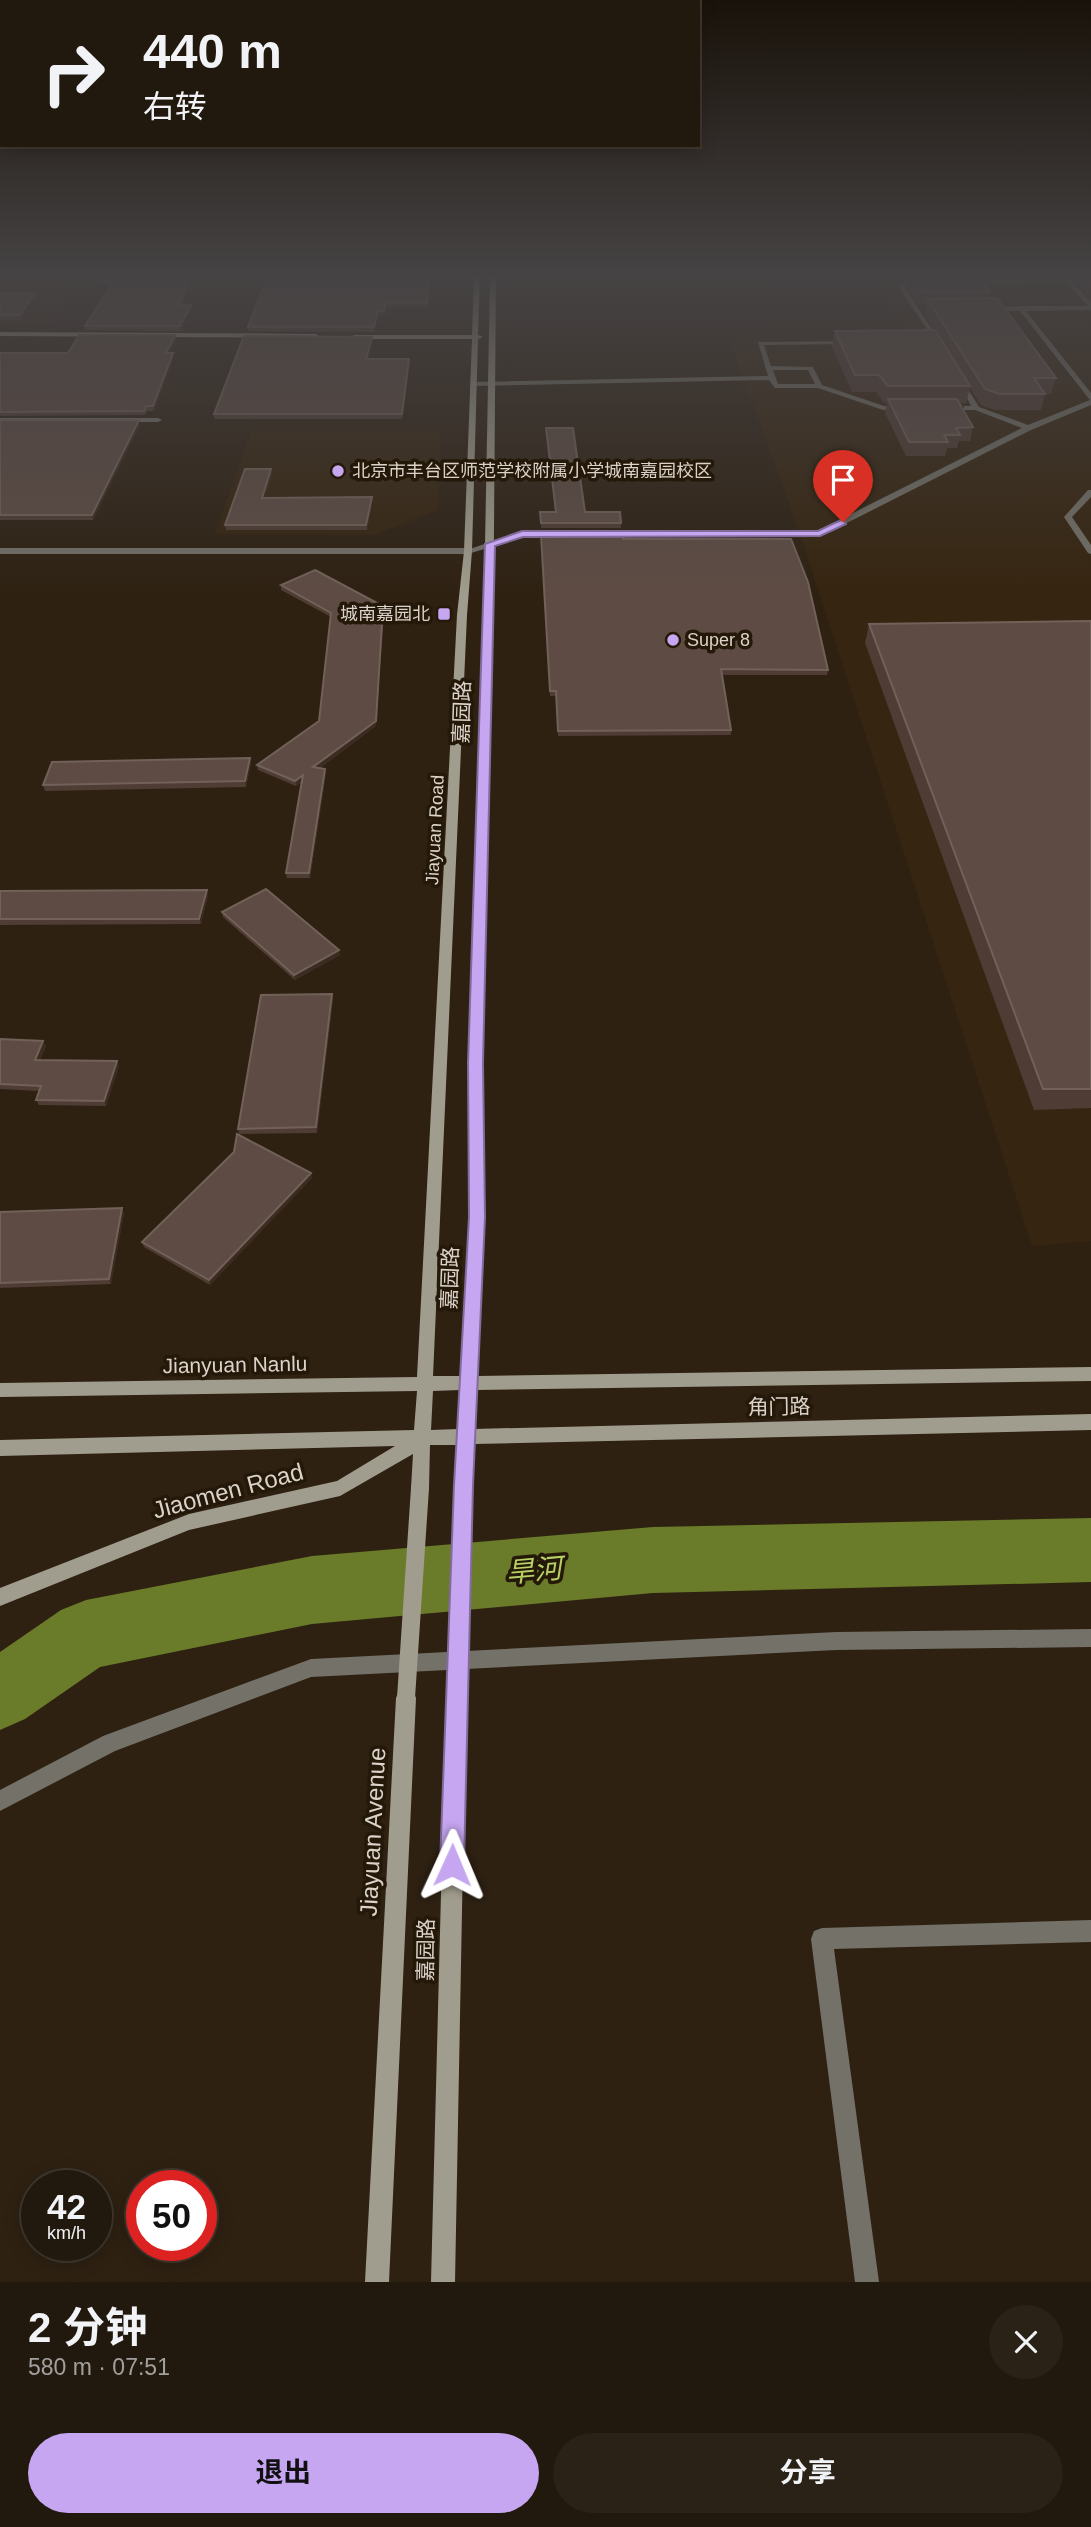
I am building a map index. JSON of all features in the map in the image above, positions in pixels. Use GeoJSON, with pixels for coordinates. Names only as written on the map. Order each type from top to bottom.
{"type":"FeatureCollection","features":[{"type":"Feature","properties":{"kind":"main road","name":"Jiayuan Road"},"geometry":{"type":"LineString","coordinates":[[427,1385],[461,643],[468,551],[472,384]]}},
{"type":"Feature","properties":{"kind":"main road","name":"嘉园路"},"geometry":{"type":"LineString","coordinates":[[443,2282],[456,1699],[463,1485],[471,1385],[477,1217],[475,1063],[490,544],[491,384]]}},
{"type":"Feature","properties":{"kind":"main road","name":"角门路"},"geometry":{"type":"LineString","coordinates":[[471,1385],[1091,1374]]}},
{"type":"Feature","properties":{"kind":"main road","name":"Jiayuan Avenue"},"geometry":{"type":"LineString","coordinates":[[377,2282],[406,1698],[427,1385]]}},
{"type":"Feature","properties":{"kind":"main road","name":"Jianyuan Nanlu"},"geometry":{"type":"LineString","coordinates":[[0,1390],[471,1385]]}},
{"type":"Feature","properties":{"kind":"main road","name":"角门路"},"geometry":{"type":"LineString","coordinates":[[467,1438],[1091,1422]]}},
{"type":"Feature","properties":{"kind":"main road","name":"Jiaomen Road"},"geometry":{"type":"LineString","coordinates":[[0,1597],[190,1522],[340,1488],[424,1438]]}},
{"type":"Feature","properties":{"kind":"main road"},"geometry":{"type":"LineString","coordinates":[[0,1448],[467,1438]]}},
{"type":"Feature","properties":{"kind":"street"},"geometry":{"type":"LineString","coordinates":[[472,384],[561,382]]}},
{"type":"Feature","properties":{"kind":"street"},"geometry":{"type":"LineString","coordinates":[[773,382],[775,386],[819,386],[883,408],[910,408]]}},
{"type":"Feature","properties":{"kind":"street"},"geometry":{"type":"LineString","coordinates":[[961,382],[976,408]]}},
{"type":"Feature","properties":{"kind":"street"},"geometry":{"type":"LineString","coordinates":[[0,551],[468,551],[522,534],[820,534],[1028,428],[1091,400],[1078,382]]}},
{"type":"Feature","properties":{"kind":"street"},"geometry":{"type":"LineString","coordinates":[[962,408],[976,408],[1028,428]]}},
{"type":"Feature","properties":{"kind":"street"},"geometry":{"type":"LineString","coordinates":[[0,420],[158,420]]}},
{"type":"Feature","properties":{"kind":"street"},"geometry":{"type":"LineString","coordinates":[[1091,492],[1068,517],[1091,551]]}},
{"type":"Feature","properties":{"kind":"street"},"geometry":{"type":"LineString","coordinates":[[0,1801],[110,1743],[311,1668],[836,1641],[1091,1638]]}},
{"type":"Feature","properties":{"kind":"street"},"geometry":{"type":"LineString","coordinates":[[867,2282],[822,1939],[1091,1931]]}},
{"type":"Feature","properties":{"kind":"shaded area"},"geometry":{"type":"Polygon","coordinates":[[[745,382],[1091,382],[1091,1241],[1032,1246],[800,534],[745,382]]]}},
{"type":"Feature","properties":{"kind":"shaded area","name":"北京市丰台区师范学校附属小学城南嘉园校区"},"geometry":{"type":"Polygon","coordinates":[[[251,432],[440,432],[438,510],[375,535],[215,534],[251,432]]]}},
{"type":"Feature","properties":{"kind":"building"},"geometry":{"type":"Polygon","coordinates":[[[0,382],[162,382],[153,406],[146,406],[144,411],[0,412],[0,382]]]}},
{"type":"Feature","properties":{"kind":"building"},"geometry":{"type":"Polygon","coordinates":[[[226,382],[406,382],[402,414],[214,414],[226,382]]]}},
{"type":"Feature","properties":{"kind":"building"},"geometry":{"type":"Polygon","coordinates":[[[885,382],[968,382],[970,386],[888,386],[885,382]]]}},
{"type":"Feature","properties":{"kind":"building"},"geometry":{"type":"Polygon","coordinates":[[[981,382],[1037,382],[1045,394],[999,394],[985,389],[981,382]]]}},
{"type":"Feature","properties":{"kind":"building"},"geometry":{"type":"Polygon","coordinates":[[[888,399],[957,399],[973,427],[956,428],[960,435],[944,435],[948,442],[909,442],[888,399]]]}},
{"type":"Feature","properties":{"kind":"building"},"geometry":{"type":"Polygon","coordinates":[[[0,420],[139,420],[92,515],[0,515],[0,420]]]}},
{"type":"Feature","properties":{"kind":"building"},"geometry":{"type":"Polygon","coordinates":[[[546,428],[573,428],[585,512],[620,512],[621,523],[541,523],[540,512],[556,512],[546,428]]]}},
{"type":"Feature","properties":{"kind":"building"},"geometry":{"type":"Polygon","coordinates":[[[245,469],[271,469],[262,498],[372,497],[366,525],[225,525],[245,469]]]}},
{"type":"Feature","properties":{"kind":"building"},"geometry":{"type":"Polygon","coordinates":[[[541,535],[623,535],[623,539],[791,539],[808,582],[828,670],[721,669],[731,730],[558,731],[556,691],[550,691],[541,535]]]}},
{"type":"Feature","properties":{"kind":"building"},"geometry":{"type":"Polygon","coordinates":[[[315,570],[383,606],[376,721],[313,767],[325,769],[309,873],[286,873],[303,775],[295,781],[257,765],[319,721],[331,613],[281,585],[315,570]]]}},
{"type":"Feature","properties":{"kind":"building"},"geometry":{"type":"Polygon","coordinates":[[[1091,621],[1091,1089],[1043,1089],[869,624],[1091,621]]]}},
{"type":"Feature","properties":{"kind":"building"},"geometry":{"type":"Polygon","coordinates":[[[250,758],[245,781],[43,785],[52,762],[250,758]]]}},
{"type":"Feature","properties":{"kind":"building"},"geometry":{"type":"Polygon","coordinates":[[[266,889],[339,950],[294,975],[222,912],[266,889]]]}},
{"type":"Feature","properties":{"kind":"building"},"geometry":{"type":"Polygon","coordinates":[[[207,890],[199,919],[0,919],[0,891],[207,890]]]}},
{"type":"Feature","properties":{"kind":"building"},"geometry":{"type":"Polygon","coordinates":[[[332,994],[316,1127],[238,1129],[261,995],[332,994]]]}},
{"type":"Feature","properties":{"kind":"building"},"geometry":{"type":"Polygon","coordinates":[[[0,1039],[43,1041],[35,1060],[117,1061],[104,1101],[36,1100],[41,1086],[0,1084],[0,1039]]]}},
{"type":"Feature","properties":{"kind":"building"},"geometry":{"type":"Polygon","coordinates":[[[237,1134],[311,1173],[209,1280],[142,1242],[234,1152],[237,1134]]]}},
{"type":"Feature","properties":{"kind":"building"},"geometry":{"type":"Polygon","coordinates":[[[122,1208],[109,1279],[0,1283],[0,1212],[122,1208]]]}},
{"type":"Feature","properties":{"kind":"waterway","name":"旱河"},"geometry":{"type":"LineString","coordinates":[[0,1694],[86,1635],[312,1590],[653,1560],[1091,1550]]}},
{"type":"Feature","properties":{"kind":"place","name":"北京市丰台区师范学校附属小学城南嘉园校区"},"geometry":{"type":"Point","coordinates":[338,471]}},
{"type":"Feature","properties":{"kind":"place","name":"城南嘉园北"},"geometry":{"type":"Point","coordinates":[444,614]}},
{"type":"Feature","properties":{"kind":"place","name":"Super 8"},"geometry":{"type":"Point","coordinates":[673,640]}},
{"type":"Feature","properties":{"kind":"route"},"geometry":{"type":"LineString","coordinates":[[452,1865],[463,1485],[471,1385],[477,1217],[475,1063],[490,544],[522,534],[820,534],[843,522]]}}]}
